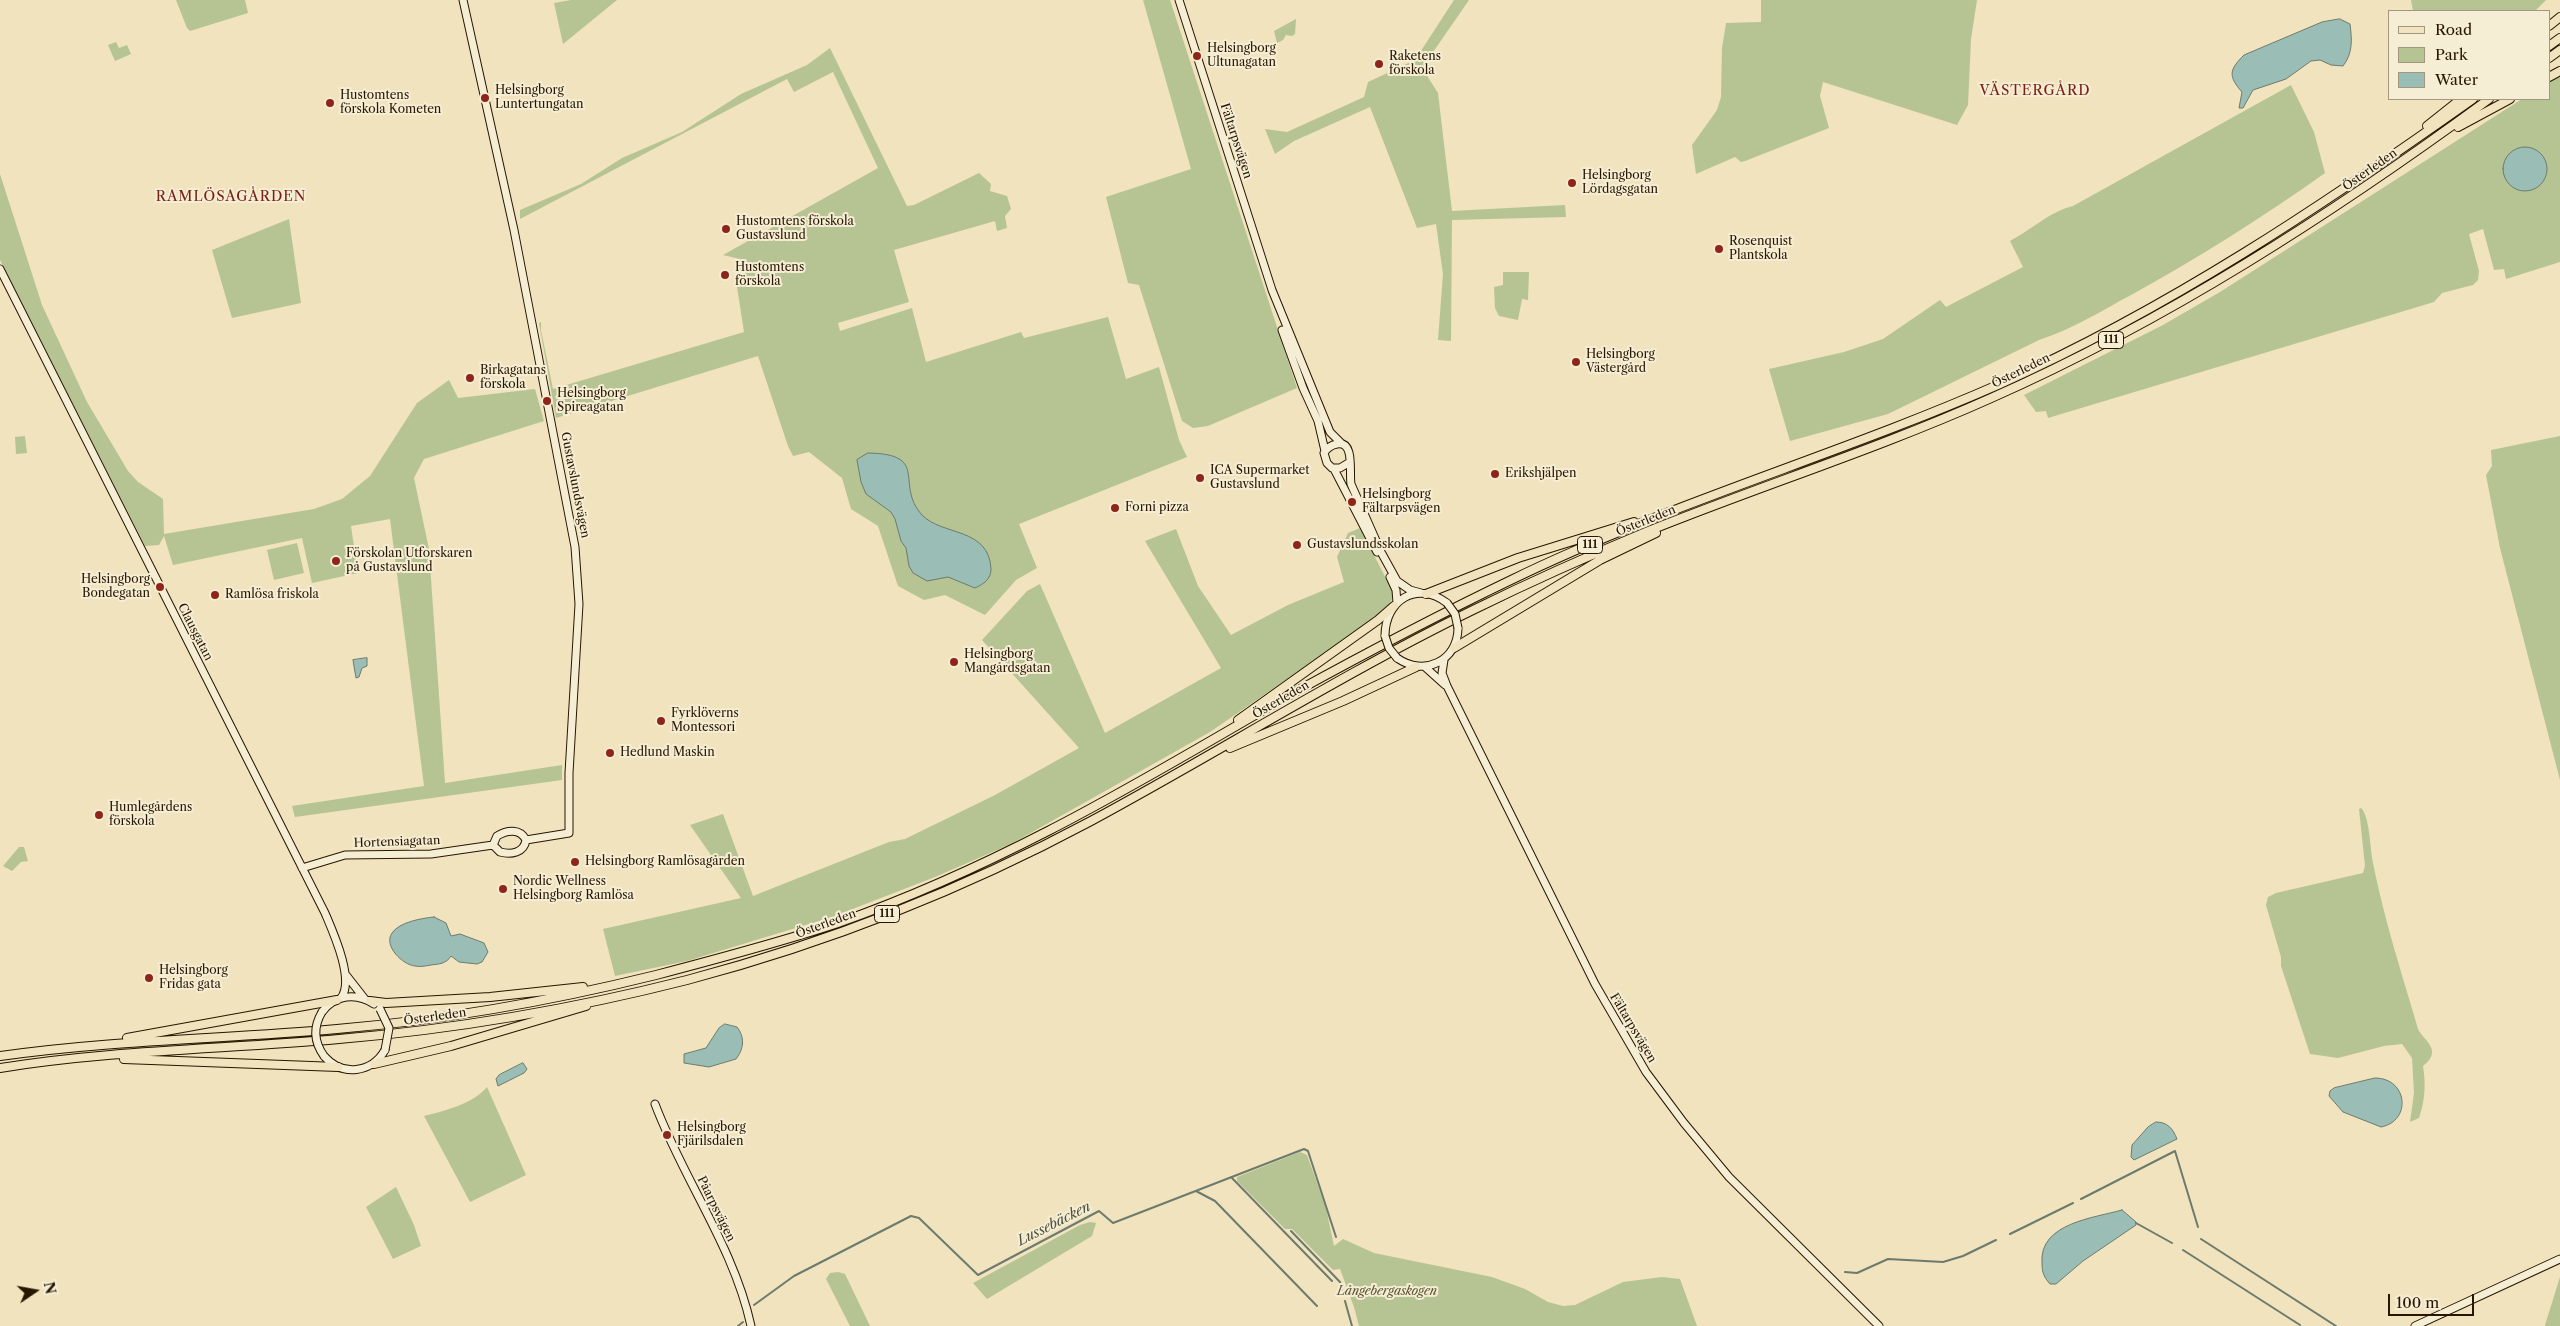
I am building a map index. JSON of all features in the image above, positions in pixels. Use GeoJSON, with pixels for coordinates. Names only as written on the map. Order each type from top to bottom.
{"type":"FeatureCollection","features":[{"type":"Feature","properties":{"kind":"main road"},"geometry":{"type":"LineString","coordinates":[[2550,25],[2560,17]]}},
{"type":"Feature","properties":{"kind":"main road"},"geometry":{"type":"LineString","coordinates":[[2385,162],[2460,100]]}},
{"type":"Feature","properties":{"kind":"main road","name":"Österleden"},"geometry":{"type":"LineString","coordinates":[[0,1056],[93,1045],[336,1029],[395,1023],[546,1000],[652,976],[779,941],[880,907],[1050,830],[1360,657],[1512,579],[1669,512],[1928,414],[2072,350],[2165,301],[2258,246],[2385,162],[2473,100]]}},
{"type":"Feature","properties":{"kind":"main road","name":"Österleden"},"geometry":{"type":"LineString","coordinates":[[0,1068],[85,1057],[397,1033],[497,1019],[622,995],[741,965],[830,936],[939,894],[1041,846],[1198,762],[1366,666],[1470,612],[1633,538],[1988,399],[2128,332],[2292,236],[2488,100]]}},
{"type":"Feature","properties":{"kind":"main road"},"geometry":{"type":"LineString","coordinates":[[2432,140],[2508,100]]}},
{"type":"Feature","properties":{"kind":"main road"},"geometry":{"type":"LineString","coordinates":[[1423,594],[1518,558],[1669,512]]}},
{"type":"Feature","properties":{"kind":"main road"},"geometry":{"type":"LineString","coordinates":[[1454,648],[1600,560],[1697,513]]}},
{"type":"Feature","properties":{"kind":"main road"},"geometry":{"type":"LineString","coordinates":[[1208,742],[1378,620],[1395,605]]}},
{"type":"Feature","properties":{"kind":"main road"},"geometry":{"type":"LineString","coordinates":[[1198,762],[1343,701],[1416,667]]}},
{"type":"Feature","properties":{"kind":"main road"},"geometry":{"type":"LineString","coordinates":[[368,1000],[386,1003],[490,997],[612,984]]}},
{"type":"Feature","properties":{"kind":"main road"},"geometry":{"type":"LineString","coordinates":[[374,1064],[451,1046],[622,995]]}},
{"type":"Feature","properties":{"kind":"main road"},"geometry":{"type":"LineString","coordinates":[[93,1045],[339,999]]}},
{"type":"Feature","properties":{"kind":"main road"},"geometry":{"type":"LineString","coordinates":[[85,1057],[338,1067]]}},
{"type":"Feature","properties":{"kind":"street","name":"Gustavslundsvägen"},"geometry":{"type":"LineString","coordinates":[[463,0],[514,230],[575,547],[579,604],[569,773],[569,833]]}},
{"type":"Feature","properties":{"kind":"street","name":"Fältarpsvägen"},"geometry":{"type":"LineString","coordinates":[[1179,0],[1272,290],[1290,354],[1318,421],[1325,451]]}},
{"type":"Feature","properties":{"kind":"street","name":"Clausgatan"},"geometry":{"type":"LineString","coordinates":[[1,273],[332,930],[345,973],[346,988],[339,999]]}},
{"type":"Feature","properties":{"kind":"street","name":"Fältarpsvägen"},"geometry":{"type":"LineString","coordinates":[[1272,290],[1330,432],[1341,443]]}},
{"type":"Feature","properties":{"kind":"street"},"geometry":{"type":"LineString","coordinates":[[1395,605],[1393,584],[1334,469],[1327,463],[1325,451],[1331,446],[1341,443],[1349,450],[1351,484],[1391,571],[1403,586],[1423,594],[1436,596],[1446,603],[1455,614],[1458,628],[1454,648],[1444,660],[1425,667],[1416,667],[1397,658],[1389,648],[1385,636],[1386,620],[1395,605],[1404,598],[1423,594]]}},
{"type":"Feature","properties":{"kind":"street"},"geometry":{"type":"LineString","coordinates":[[1334,469],[1350,462]]}},
{"type":"Feature","properties":{"kind":"street","name":"Fältarpsvägen"},"geometry":{"type":"LineString","coordinates":[[1444,660],[1442,673],[1447,686],[1595,984],[1646,1072],[1690,1131],[1729,1177],[1879,1326]]}},
{"type":"Feature","properties":{"kind":"street","name":"Fältarpsvägen"},"geometry":{"type":"LineString","coordinates":[[1425,667],[1447,686]]}},
{"type":"Feature","properties":{"kind":"street","name":"Hortensiagatan"},"geometry":{"type":"LineString","coordinates":[[493,845],[497,836],[512,831],[522,834],[526,840]]}},
{"type":"Feature","properties":{"kind":"street","name":"Hortensiagatan"},"geometry":{"type":"LineString","coordinates":[[526,840],[569,833]]}},
{"type":"Feature","properties":{"kind":"street","name":"Hortensiagatan"},"geometry":{"type":"LineString","coordinates":[[493,845],[500,852],[512,854],[520,851],[526,840]]}},
{"type":"Feature","properties":{"kind":"street","name":"Hortensiagatan"},"geometry":{"type":"LineString","coordinates":[[302,868],[345,855],[431,854],[493,845]]}},
{"type":"Feature","properties":{"kind":"street","name":"Clausgatan"},"geometry":{"type":"LineString","coordinates":[[345,973],[352,985],[368,1000]]}},
{"type":"Feature","properties":{"kind":"street"},"geometry":{"type":"LineString","coordinates":[[351,996],[368,1000],[380,1009],[389,1028],[385,1050],[374,1064],[359,1070],[338,1067],[324,1056],[316,1042],[315,1032],[322,1012],[339,999],[351,996]]}},
{"type":"Feature","properties":{"kind":"street","name":"Påarpsvägen"},"geometry":{"type":"LineString","coordinates":[[655,1104],[665,1131],[739,1284],[751,1326]]}},
{"type":"Feature","properties":{"kind":"street"},"geometry":{"type":"LineString","coordinates":[[2415,1326],[2560,1259]]}},
{"type":"Feature","properties":{"kind":"green space"},"geometry":{"type":"Polygon","coordinates":[[[176,0],[245,0],[248,13],[190,31],[176,0]]]}},
{"type":"Feature","properties":{"kind":"green space"},"geometry":{"type":"Polygon","coordinates":[[[571,0],[617,0],[563,44],[554,3],[571,0]]]}},
{"type":"Feature","properties":{"kind":"green space"},"geometry":{"type":"Polygon","coordinates":[[[1143,0],[1170,0],[1297,388],[1208,426],[1193,428],[1182,421],[1139,285],[1128,283],[1106,197],[1191,169],[1143,0]]]}},
{"type":"Feature","properties":{"kind":"green space"},"geometry":{"type":"Polygon","coordinates":[[[1454,0],[1469,0],[1422,68],[1438,93],[1452,211],[1565,205],[1566,217],[1452,220],[1451,341],[1438,340],[1443,274],[1436,224],[1417,228],[1370,107],[1294,141],[1275,154],[1265,129],[1287,132],[1364,97],[1368,82],[1415,60],[1454,0]]]}},
{"type":"Feature","properties":{"kind":"green space"},"geometry":{"type":"Polygon","coordinates":[[[1761,0],[1977,0],[1971,39],[1968,105],[1957,125],[1823,82],[1820,96],[1829,128],[1745,161],[1741,162],[1735,157],[1696,174],[1692,145],[1717,110],[1721,97],[1722,48],[1726,23],[1761,22],[1761,0]]]}},
{"type":"Feature","properties":{"kind":"green space"},"geometry":{"type":"Polygon","coordinates":[[[2411,0],[2546,0],[2536,10],[2413,10],[2411,0]]]}},
{"type":"Feature","properties":{"kind":"green space"},"geometry":{"type":"Polygon","coordinates":[[[1296,19],[1295,34],[1292,36],[1286,35],[1283,40],[1277,43],[1274,31],[1296,19]]]}},
{"type":"Feature","properties":{"kind":"green space"},"geometry":{"type":"Polygon","coordinates":[[[116,42],[119,48],[127,45],[131,54],[115,61],[108,45],[116,42]]]}},
{"type":"Feature","properties":{"kind":"green space"},"geometry":{"type":"Polygon","coordinates":[[[830,48],[907,206],[914,205],[979,173],[991,184],[990,191],[1007,196],[1011,209],[1005,216],[1007,228],[997,231],[995,221],[894,250],[909,302],[838,323],[840,331],[912,308],[926,362],[1021,332],[1024,338],[1108,317],[1126,379],[1159,367],[1179,440],[1187,457],[1019,524],[1037,568],[1016,580],[985,615],[945,595],[924,600],[898,586],[878,526],[851,509],[842,478],[809,452],[793,456],[758,356],[556,418],[539,323],[541,322],[553,389],[744,332],[737,287],[740,259],[723,255],[878,168],[833,72],[794,92],[787,79],[520,219],[520,210],[581,184],[622,158],[682,132],[741,94],[807,65],[830,48]]]}},
{"type":"Feature","properties":{"kind":"green space"},"geometry":{"type":"Polygon","coordinates":[[[2560,76],[2560,262],[2506,279],[2504,269],[2494,270],[2483,229],[2469,234],[2479,271],[2478,280],[2473,285],[2442,293],[2434,302],[2048,418],[2046,411],[2036,412],[2024,395],[2163,325],[2220,292],[2520,100],[2550,100],[2550,81],[2560,76]]]}},
{"type":"Feature","properties":{"kind":"green space"},"geometry":{"type":"Polygon","coordinates":[[[2291,85],[2314,132],[2325,173],[2254,222],[2205,252],[2074,326],[2039,340],[1888,414],[1790,441],[1769,369],[1844,352],[1883,339],[1940,300],[1946,307],[2023,267],[2010,241],[2056,212],[2073,206],[2291,85]]]}},
{"type":"Feature","properties":{"kind":"green space"},"geometry":{"type":"Polygon","coordinates":[[[0,174],[42,305],[87,402],[128,471],[138,482],[163,499],[164,534],[314,509],[342,499],[370,476],[417,403],[449,380],[458,398],[535,389],[544,421],[424,459],[414,478],[429,549],[445,783],[562,765],[562,780],[295,817],[292,806],[424,786],[390,519],[351,526],[358,573],[312,583],[302,538],[173,565],[164,536],[159,545],[145,546],[0,260],[0,174]]]}},
{"type":"Feature","properties":{"kind":"green space"},"geometry":{"type":"Polygon","coordinates":[[[289,219],[301,303],[232,318],[212,250],[289,219]]]}},
{"type":"Feature","properties":{"kind":"green space"},"geometry":{"type":"Polygon","coordinates":[[[1503,272],[1529,272],[1528,300],[1522,299],[1518,320],[1499,316],[1495,308],[1494,287],[1503,285],[1503,272]]]}},
{"type":"Feature","properties":{"kind":"green space"},"geometry":{"type":"Polygon","coordinates":[[[25,436],[27,453],[16,454],[15,437],[25,436]]]}},
{"type":"Feature","properties":{"kind":"green space"},"geometry":{"type":"Polygon","coordinates":[[[2560,436],[2560,780],[2500,548],[2486,475],[2492,466],[2491,450],[2560,436]]]}},
{"type":"Feature","properties":{"kind":"green space"},"geometry":{"type":"Polygon","coordinates":[[[1360,528],[1393,592],[1393,598],[1383,613],[1210,732],[1011,844],[935,877],[832,917],[687,961],[615,976],[603,929],[741,898],[690,825],[723,814],[753,896],[889,842],[905,839],[995,795],[1079,748],[982,640],[1027,591],[1040,584],[1105,733],[1221,668],[1145,541],[1176,529],[1198,586],[1231,635],[1288,605],[1344,582],[1337,557],[1348,533],[1360,528]]]}},
{"type":"Feature","properties":{"kind":"green space"},"geometry":{"type":"Polygon","coordinates":[[[297,543],[304,573],[274,580],[267,550],[297,543]]]}},
{"type":"Feature","properties":{"kind":"green space"},"geometry":{"type":"Polygon","coordinates":[[[2361,808],[2366,818],[2377,884],[2418,1029],[2432,1050],[2432,1055],[2423,1066],[2424,1092],[2421,1112],[2419,1118],[2410,1122],[2414,1093],[2412,1058],[2402,1044],[2384,1046],[2338,1058],[2310,1054],[2281,966],[2281,957],[2266,905],[2268,897],[2276,893],[2363,873],[2365,866],[2359,809],[2361,808]]]}},
{"type":"Feature","properties":{"kind":"green space"},"geometry":{"type":"Polygon","coordinates":[[[19,847],[24,847],[28,861],[21,862],[12,871],[3,866],[19,847]]]}},
{"type":"Feature","properties":{"kind":"green space"},"geometry":{"type":"Polygon","coordinates":[[[487,1087],[526,1175],[470,1202],[424,1116],[466,1102],[487,1087]]]}},
{"type":"Feature","properties":{"kind":"green space","name":"Långebergaskogen"},"geometry":{"type":"Polygon","coordinates":[[[1300,1152],[1307,1155],[1326,1208],[1334,1246],[1343,1239],[1374,1253],[1492,1277],[1525,1289],[1548,1302],[1563,1306],[1575,1305],[1623,1282],[1662,1277],[1680,1279],[1697,1326],[1359,1326],[1340,1269],[1333,1270],[1292,1229],[1285,1229],[1237,1181],[1237,1177],[1300,1152]]]}},
{"type":"Feature","properties":{"kind":"green space"},"geometry":{"type":"Polygon","coordinates":[[[396,1187],[414,1225],[421,1246],[393,1259],[366,1207],[396,1187]]]}},
{"type":"Feature","properties":{"kind":"green space"},"geometry":{"type":"Polygon","coordinates":[[[1090,1222],[1096,1223],[1092,1236],[987,1299],[973,1283],[1080,1225],[1090,1222]]]}},
{"type":"Feature","properties":{"kind":"green space"},"geometry":{"type":"Polygon","coordinates":[[[838,1272],[845,1274],[870,1326],[850,1326],[826,1279],[830,1273],[838,1272]]]}},
{"type":"Feature","properties":{"kind":"green space"},"geometry":{"type":"Polygon","coordinates":[[[2560,1277],[2560,1326],[2545,1326],[2545,1325],[2560,1277]]]}},
{"type":"Feature","properties":{"kind":"water"},"geometry":{"type":"Polygon","coordinates":[[[2340,19],[2350,24],[2351,35],[2349,56],[2343,66],[2331,65],[2320,60],[2311,61],[2286,79],[2253,90],[2243,108],[2239,108],[2242,92],[2234,82],[2232,73],[2235,65],[2244,55],[2322,22],[2340,19]]]}},
{"type":"Feature","properties":{"kind":"water"},"geometry":{"type":"Polygon","coordinates":[[[2525,147],[2537,151],[2543,157],[2547,169],[2543,181],[2537,187],[2525,191],[2513,187],[2507,181],[2503,169],[2507,157],[2513,151],[2525,147]]]}},
{"type":"Feature","properties":{"kind":"water"},"geometry":{"type":"Polygon","coordinates":[[[868,453],[887,455],[899,459],[905,465],[914,503],[922,515],[931,522],[974,539],[982,546],[988,555],[991,569],[990,576],[986,581],[975,588],[948,577],[927,581],[913,573],[909,566],[906,548],[901,541],[891,512],[866,494],[861,482],[857,460],[868,453]]]}},
{"type":"Feature","properties":{"kind":"water"},"geometry":{"type":"Polygon","coordinates":[[[367,658],[367,666],[362,668],[359,677],[356,678],[353,660],[367,658]]]}},
{"type":"Feature","properties":{"kind":"water"},"geometry":{"type":"Polygon","coordinates":[[[434,917],[446,923],[451,936],[460,934],[484,943],[488,952],[482,962],[477,964],[459,962],[451,956],[442,963],[419,966],[410,965],[400,959],[390,944],[390,938],[395,929],[405,923],[434,917]]]}},
{"type":"Feature","properties":{"kind":"water"},"geometry":{"type":"Polygon","coordinates":[[[725,1024],[737,1027],[740,1031],[742,1047],[736,1059],[709,1067],[684,1063],[684,1054],[706,1048],[719,1028],[725,1024]]]}},
{"type":"Feature","properties":{"kind":"water"},"geometry":{"type":"Polygon","coordinates":[[[523,1063],[527,1069],[524,1073],[498,1086],[496,1079],[499,1075],[523,1063]]]}},
{"type":"Feature","properties":{"kind":"water"},"geometry":{"type":"Polygon","coordinates":[[[2375,1078],[2386,1080],[2394,1085],[2400,1092],[2402,1100],[2398,1117],[2391,1123],[2381,1127],[2343,1112],[2329,1096],[2330,1091],[2334,1088],[2375,1078]]]}},
{"type":"Feature","properties":{"kind":"water"},"geometry":{"type":"Polygon","coordinates":[[[2156,1122],[2164,1123],[2170,1127],[2177,1139],[2134,1160],[2131,1157],[2132,1145],[2148,1127],[2156,1122]]]}},
{"type":"Feature","properties":{"kind":"water"},"geometry":{"type":"Polygon","coordinates":[[[2122,1210],[2136,1222],[2136,1225],[2083,1261],[2056,1284],[2050,1284],[2042,1270],[2043,1250],[2049,1239],[2070,1224],[2122,1210]]]}},
{"type":"Feature","properties":{"kind":"waterway","name":"Lussebäcken"},"geometry":{"type":"LineString","coordinates":[[754,1305],[794,1276],[911,1216],[919,1218],[978,1275],[1099,1211],[1113,1223],[1304,1149],[1308,1151],[1336,1237]]}},
{"type":"Feature","properties":{"kind":"waterway"},"geometry":{"type":"LineString","coordinates":[[2081,1199],[2175,1151],[2198,1227]]}},
{"type":"Feature","properties":{"kind":"waterway"},"geometry":{"type":"LineString","coordinates":[[1231,1177],[1332,1281]]}},
{"type":"Feature","properties":{"kind":"waterway"},"geometry":{"type":"LineString","coordinates":[[1196,1191],[1215,1201],[1317,1306]]}},
{"type":"Feature","properties":{"kind":"waterway"},"geometry":{"type":"LineString","coordinates":[[2010,1234],[2073,1203]]}},
{"type":"Feature","properties":{"kind":"waterway"},"geometry":{"type":"LineString","coordinates":[[2136,1223],[2172,1243]]}},
{"type":"Feature","properties":{"kind":"waterway"},"geometry":{"type":"LineString","coordinates":[[1291,1231],[1340,1282],[1342,1290]]}},
{"type":"Feature","properties":{"kind":"waterway"},"geometry":{"type":"LineString","coordinates":[[2201,1239],[2336,1326]]}},
{"type":"Feature","properties":{"kind":"waterway"},"geometry":{"type":"LineString","coordinates":[[1845,1272],[1857,1273],[1888,1259],[1943,1262],[1963,1256],[1996,1240]]}},
{"type":"Feature","properties":{"kind":"waterway"},"geometry":{"type":"LineString","coordinates":[[2183,1250],[2300,1325]]}},
{"type":"Feature","properties":{"kind":"waterway"},"geometry":{"type":"LineString","coordinates":[[1345,1301],[1352,1326]]}},
{"type":"Feature","properties":{"kind":"waterway","name":"Lussebäcken"},"geometry":{"type":"LineString","coordinates":[[738,1326],[743,1322]]}},
{"type":"Feature","properties":{"kind":"place","name":"Helsingborg Ultunagatan"},"geometry":{"type":"Point","coordinates":[1197,56]}},
{"type":"Feature","properties":{"kind":"place","name":"Raketens förskola"},"geometry":{"type":"Point","coordinates":[1379,64]}},
{"type":"Feature","properties":{"kind":"place","name":"Helsingborg Luntertungatan"},"geometry":{"type":"Point","coordinates":[485,98]}},
{"type":"Feature","properties":{"kind":"place","name":"Hustomtens förskola Kometen"},"geometry":{"type":"Point","coordinates":[330,103]}},
{"type":"Feature","properties":{"kind":"place","name":"Helsingborg Lördagsgatan"},"geometry":{"type":"Point","coordinates":[1572,183]}},
{"type":"Feature","properties":{"kind":"place","name":"Hustomtens förskola Gustavslund"},"geometry":{"type":"Point","coordinates":[726,229]}},
{"type":"Feature","properties":{"kind":"place","name":"Rosenquist Plantskola"},"geometry":{"type":"Point","coordinates":[1719,249]}},
{"type":"Feature","properties":{"kind":"place","name":"Hustomtens förskola"},"geometry":{"type":"Point","coordinates":[725,275]}},
{"type":"Feature","properties":{"kind":"place","name":"Helsingborg Västergård"},"geometry":{"type":"Point","coordinates":[1576,362]}},
{"type":"Feature","properties":{"kind":"place","name":"Birkagatans förskola"},"geometry":{"type":"Point","coordinates":[470,378]}},
{"type":"Feature","properties":{"kind":"place","name":"Helsingborg Spireagatan"},"geometry":{"type":"Point","coordinates":[547,401]}},
{"type":"Feature","properties":{"kind":"place","name":"Erikshjälpen"},"geometry":{"type":"Point","coordinates":[1495,474]}},
{"type":"Feature","properties":{"kind":"place","name":"ICA Supermarket Gustavslund"},"geometry":{"type":"Point","coordinates":[1200,478]}},
{"type":"Feature","properties":{"kind":"place","name":"Helsingborg Fältarpsvägen"},"geometry":{"type":"Point","coordinates":[1352,502]}},
{"type":"Feature","properties":{"kind":"place","name":"Forni pizza"},"geometry":{"type":"Point","coordinates":[1115,508]}},
{"type":"Feature","properties":{"kind":"place","name":"Gustavslundsskolan"},"geometry":{"type":"Point","coordinates":[1297,545]}},
{"type":"Feature","properties":{"kind":"place","name":"Förskolan Utforskaren på Gustavslund"},"geometry":{"type":"Point","coordinates":[336,561]}},
{"type":"Feature","properties":{"kind":"place","name":"Helsingborg Bondegatan"},"geometry":{"type":"Point","coordinates":[160,587]}},
{"type":"Feature","properties":{"kind":"place","name":"Ramlösa friskola"},"geometry":{"type":"Point","coordinates":[215,595]}},
{"type":"Feature","properties":{"kind":"place","name":"Helsingborg Mangårdsgatan"},"geometry":{"type":"Point","coordinates":[954,662]}},
{"type":"Feature","properties":{"kind":"place","name":"Fyrklöverns Montessori"},"geometry":{"type":"Point","coordinates":[661,721]}},
{"type":"Feature","properties":{"kind":"place","name":"Hedlund Maskin"},"geometry":{"type":"Point","coordinates":[610,753]}},
{"type":"Feature","properties":{"kind":"place","name":"Humlegårdens förskola"},"geometry":{"type":"Point","coordinates":[99,815]}},
{"type":"Feature","properties":{"kind":"place","name":"Helsingborg Ramlösagården"},"geometry":{"type":"Point","coordinates":[575,862]}},
{"type":"Feature","properties":{"kind":"place","name":"Nordic Wellness Helsingborg Ramlösa"},"geometry":{"type":"Point","coordinates":[503,889]}},
{"type":"Feature","properties":{"kind":"place","name":"Helsingborg Fridas gata"},"geometry":{"type":"Point","coordinates":[149,978]}},
{"type":"Feature","properties":{"kind":"place","name":"Helsingborg Fjärilsdalen"},"geometry":{"type":"Point","coordinates":[667,1135]}},
{"type":"Feature","properties":{"kind":"district","name":"VÄSTERGÅRD"},"geometry":{"type":"Point","coordinates":[2035,91]}},
{"type":"Feature","properties":{"kind":"district","name":"RAMLÖSAGÅRDEN"},"geometry":{"type":"Point","coordinates":[231,197]}}]}
